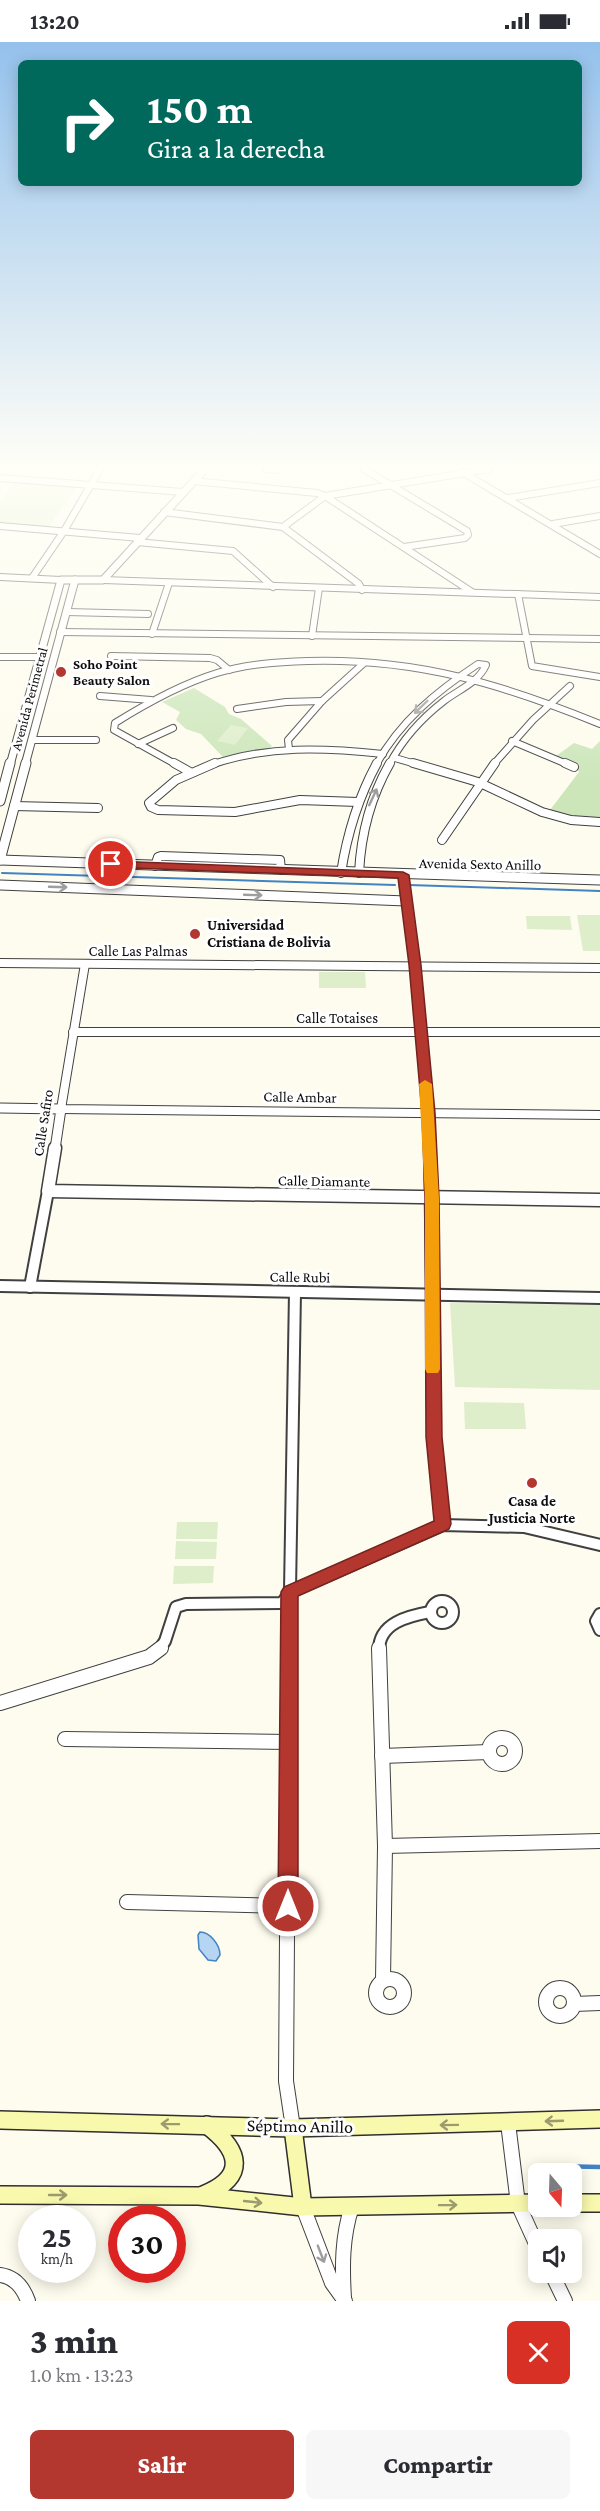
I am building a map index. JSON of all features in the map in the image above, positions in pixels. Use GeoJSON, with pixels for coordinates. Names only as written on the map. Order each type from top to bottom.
{"type":"FeatureCollection","features":[{"type":"Feature","properties":{"kind":"main road","name":"Séptimo Anillo"},"geometry":{"type":"LineString","coordinates":[[0,2120],[293,2128],[600,2120]]}},
{"type":"Feature","properties":{"kind":"main road"},"geometry":{"type":"LineString","coordinates":[[199,2196],[218,2190],[227,2184],[235,2169],[234,2152],[229,2144],[207,2124]]}},
{"type":"Feature","properties":{"kind":"main road"},"geometry":{"type":"LineString","coordinates":[[293,2128],[303,2207]]}},
{"type":"Feature","properties":{"kind":"main road"},"geometry":{"type":"LineString","coordinates":[[0,2194],[199,2196],[303,2207],[528,2204]]}},
{"type":"Feature","properties":{"kind":"main road"},"geometry":{"type":"LineString","coordinates":[[582,2203],[600,2203]]}},
{"type":"Feature","properties":{"kind":"street"},"geometry":{"type":"LineString","coordinates":[[32,578],[34,574]]}},
{"type":"Feature","properties":{"kind":"street"},"geometry":{"type":"LineString","coordinates":[[103,580],[108,574]]}},
{"type":"Feature","properties":{"kind":"street"},"geometry":{"type":"LineString","coordinates":[[259,574],[273,587]]}},
{"type":"Feature","properties":{"kind":"street"},"geometry":{"type":"LineString","coordinates":[[345,574],[362,590]]}},
{"type":"Feature","properties":{"kind":"street"},"geometry":{"type":"LineString","coordinates":[[445,574],[472,592]]}},
{"type":"Feature","properties":{"kind":"street"},"geometry":{"type":"LineString","coordinates":[[0,577],[600,597]]}},
{"type":"Feature","properties":{"kind":"street","name":"Avenida Perimetral"},"geometry":{"type":"LineString","coordinates":[[0,801],[61,580]]}},
{"type":"Feature","properties":{"kind":"street","name":"Avenida Perimetral"},"geometry":{"type":"LineString","coordinates":[[0,860],[5,824],[14,806],[75,580]]}},
{"type":"Feature","properties":{"kind":"street"},"geometry":{"type":"LineString","coordinates":[[152,634],[169,583]]}},
{"type":"Feature","properties":{"kind":"street"},"geometry":{"type":"LineString","coordinates":[[312,636],[319,588]]}},
{"type":"Feature","properties":{"kind":"street"},"geometry":{"type":"LineString","coordinates":[[518,594],[534,668],[600,677]]}},
{"type":"Feature","properties":{"kind":"street"},"geometry":{"type":"LineString","coordinates":[[67,612],[148,614]]}},
{"type":"Feature","properties":{"kind":"street"},"geometry":{"type":"LineString","coordinates":[[60,632],[600,639]]}},
{"type":"Feature","properties":{"kind":"street"},"geometry":{"type":"LineString","coordinates":[[43,645],[57,645]]}},
{"type":"Feature","properties":{"kind":"street"},"geometry":{"type":"LineString","coordinates":[[111,656],[210,658],[218,660],[229,670]]}},
{"type":"Feature","properties":{"kind":"street"},"geometry":{"type":"LineString","coordinates":[[0,657],[40,657]]}},
{"type":"Feature","properties":{"kind":"street"},"geometry":{"type":"LineString","coordinates":[[190,772],[114,730],[115,723],[152,700],[229,670],[264,663],[298,661],[364,663],[461,675],[549,703],[600,724]]}},
{"type":"Feature","properties":{"kind":"street"},"geometry":{"type":"LineString","coordinates":[[289,749],[286,744],[288,740],[322,701],[364,663]]}},
{"type":"Feature","properties":{"kind":"street"},"geometry":{"type":"LineString","coordinates":[[341,873],[347,840],[358,802],[393,739],[425,702],[478,664],[486,665],[475,678],[413,729],[384,774],[368,808],[359,843],[359,873]]}},
{"type":"Feature","properties":{"kind":"street"},"geometry":{"type":"LineString","coordinates":[[442,840],[478,782],[512,741],[549,703],[570,686]]}},
{"type":"Feature","properties":{"kind":"street"},"geometry":{"type":"LineString","coordinates":[[445,687],[457,691]]}},
{"type":"Feature","properties":{"kind":"street"},"geometry":{"type":"LineString","coordinates":[[100,696],[152,700]]}},
{"type":"Feature","properties":{"kind":"street"},"geometry":{"type":"LineString","coordinates":[[237,709],[286,702],[322,701]]}},
{"type":"Feature","properties":{"kind":"street"},"geometry":{"type":"LineString","coordinates":[[21,723],[36,723]]}},
{"type":"Feature","properties":{"kind":"street"},"geometry":{"type":"LineString","coordinates":[[138,744],[173,728]]}},
{"type":"Feature","properties":{"kind":"street"},"geometry":{"type":"LineString","coordinates":[[393,739],[405,741]]}},
{"type":"Feature","properties":{"kind":"street"},"geometry":{"type":"LineString","coordinates":[[32,740],[96,740]]}},
{"type":"Feature","properties":{"kind":"street"},"geometry":{"type":"LineString","coordinates":[[512,741],[574,767]]}},
{"type":"Feature","properties":{"kind":"street"},"geometry":{"type":"LineString","coordinates":[[358,802],[300,800],[235,812],[158,810],[150,807],[148,802],[156,793],[190,772],[250,755],[289,749],[383,754]]}},
{"type":"Feature","properties":{"kind":"street"},"geometry":{"type":"LineString","coordinates":[[395,758],[478,782],[542,812],[572,820],[600,822]]}},
{"type":"Feature","properties":{"kind":"street"},"geometry":{"type":"LineString","coordinates":[[8,771],[24,771]]}},
{"type":"Feature","properties":{"kind":"street"},"geometry":{"type":"LineString","coordinates":[[373,772],[384,774]]}},
{"type":"Feature","properties":{"kind":"street"},"geometry":{"type":"LineString","coordinates":[[14,806],[98,807]]}},
{"type":"Feature","properties":{"kind":"street"},"geometry":{"type":"LineString","coordinates":[[155,866],[158,857],[161,856],[280,860],[281,870]]}},
{"type":"Feature","properties":{"kind":"street"},"geometry":{"type":"LineString","coordinates":[[219,868],[220,858]]}},
{"type":"Feature","properties":{"kind":"street","name":"Avenida Sexto Anillo"},"geometry":{"type":"LineString","coordinates":[[0,860],[600,880]]}},
{"type":"Feature","properties":{"kind":"street"},"geometry":{"type":"LineString","coordinates":[[403,875],[415,965],[428,1113],[432,1198],[431,1295],[434,1437],[443,1524]]}},
{"type":"Feature","properties":{"kind":"street"},"geometry":{"type":"LineString","coordinates":[[0,885],[406,901]]}},
{"type":"Feature","properties":{"kind":"street","name":"Calle Las Palmas"},"geometry":{"type":"LineString","coordinates":[[0,963],[600,968]]}},
{"type":"Feature","properties":{"kind":"street","name":"Calle Safiro"},"geometry":{"type":"LineString","coordinates":[[30,1287],[85,964]]}},
{"type":"Feature","properties":{"kind":"street","name":"Calle Totaises"},"geometry":{"type":"LineString","coordinates":[[73,1032],[600,1032]]}},
{"type":"Feature","properties":{"kind":"street","name":"Calle Ambar"},"geometry":{"type":"LineString","coordinates":[[0,1108],[600,1114]]}},
{"type":"Feature","properties":{"kind":"street","name":"Calle Diamante"},"geometry":{"type":"LineString","coordinates":[[48,1191],[600,1200]]}},
{"type":"Feature","properties":{"kind":"street","name":"Calle Rubi"},"geometry":{"type":"LineString","coordinates":[[0,1286],[600,1298]]}},
{"type":"Feature","properties":{"kind":"street"},"geometry":{"type":"LineString","coordinates":[[293,2128],[286,2081],[288,1742],[295,1292]]}},
{"type":"Feature","properties":{"kind":"street"},"geometry":{"type":"LineString","coordinates":[[0,1703],[149,1657],[161,1651],[167,1640],[170,1616],[176,1607],[186,1604],[282,1603],[290,1592],[443,1524],[524,1527],[600,1545]]}},
{"type":"Feature","properties":{"kind":"street"},"geometry":{"type":"LineString","coordinates":[[383,1980],[385,1846],[379,1640],[384,1629],[392,1623],[430,1612]]}},
{"type":"Feature","properties":{"kind":"street"},"geometry":{"type":"LineString","coordinates":[[600,1614],[596,1622],[600,1630]]}},
{"type":"Feature","properties":{"kind":"street"},"geometry":{"type":"LineString","coordinates":[[65,1739],[288,1742]]}},
{"type":"Feature","properties":{"kind":"street"},"geometry":{"type":"LineString","coordinates":[[382,1756],[489,1752]]}},
{"type":"Feature","properties":{"kind":"street"},"geometry":{"type":"LineString","coordinates":[[385,1846],[600,1842]]}},
{"type":"Feature","properties":{"kind":"street"},"geometry":{"type":"LineString","coordinates":[[127,1902],[288,1906]]}},
{"type":"Feature","properties":{"kind":"street"},"geometry":{"type":"LineString","coordinates":[[574,2004],[600,2003]]}},
{"type":"Feature","properties":{"kind":"street"},"geometry":{"type":"LineString","coordinates":[[508,2123],[518,2204],[529,2229]]}},
{"type":"Feature","properties":{"kind":"street"},"geometry":{"type":"LineString","coordinates":[[344,2300],[342,2256],[346,2225],[352,2206]]}},
{"type":"Feature","properties":{"kind":"street"},"geometry":{"type":"LineString","coordinates":[[303,2207],[332,2283],[344,2300]]}},
{"type":"Feature","properties":{"kind":"street"},"geometry":{"type":"LineString","coordinates":[[0,2275],[6,2275],[17,2281],[28,2301]]}},
{"type":"Feature","properties":{"kind":"street"},"geometry":{"type":"LineString","coordinates":[[556,2283],[565,2301]]}},
{"type":"Feature","properties":{"kind":"green space"},"geometry":{"type":"Polygon","coordinates":[[[194,688],[225,707],[229,714],[241,719],[272,746],[265,751],[223,757],[201,734],[186,729],[176,720],[180,712],[162,702],[194,688]]]}},
{"type":"Feature","properties":{"kind":"green space"},"geometry":{"type":"Polygon","coordinates":[[[231,725],[248,728],[235,745],[217,741],[231,725]]]}},
{"type":"Feature","properties":{"kind":"green space"},"geometry":{"type":"Polygon","coordinates":[[[600,741],[600,821],[547,814],[579,772],[576,766],[552,759],[574,743],[592,749],[600,741]]]}},
{"type":"Feature","properties":{"kind":"green space"},"geometry":{"type":"Polygon","coordinates":[[[577,915],[600,915],[600,951],[583,951],[577,915]]]}},
{"type":"Feature","properties":{"kind":"green space"},"geometry":{"type":"Polygon","coordinates":[[[526,916],[570,916],[572,930],[527,929],[526,916]]]}},
{"type":"Feature","properties":{"kind":"green space"},"geometry":{"type":"Polygon","coordinates":[[[319,972],[365,972],[366,988],[319,988],[319,972]]]}},
{"type":"Feature","properties":{"kind":"green space"},"geometry":{"type":"Polygon","coordinates":[[[450,1303],[600,1305],[600,1390],[455,1387],[450,1303]]]}},
{"type":"Feature","properties":{"kind":"green space"},"geometry":{"type":"Polygon","coordinates":[[[464,1402],[524,1403],[526,1429],[465,1429],[464,1402]]]}},
{"type":"Feature","properties":{"kind":"green space"},"geometry":{"type":"Polygon","coordinates":[[[177,1522],[218,1522],[217,1539],[176,1539],[177,1522]]]}},
{"type":"Feature","properties":{"kind":"green space"},"geometry":{"type":"Polygon","coordinates":[[[176,1541],[217,1542],[216,1559],[175,1559],[176,1541]]]}},
{"type":"Feature","properties":{"kind":"green space"},"geometry":{"type":"Polygon","coordinates":[[[174,1566],[214,1566],[213,1583],[173,1584],[174,1566]]]}},
{"type":"Feature","properties":{"kind":"water"},"geometry":{"type":"Polygon","coordinates":[[[200,1932],[207,1934],[216,1943],[220,1955],[216,1961],[208,1960],[199,1949],[198,1935],[200,1932]]]}},
{"type":"Feature","properties":{"kind":"waterway"},"geometry":{"type":"LineString","coordinates":[[2,873],[395,885]]}},
{"type":"Feature","properties":{"kind":"waterway"},"geometry":{"type":"LineString","coordinates":[[409,885],[600,891]]}},
{"type":"Feature","properties":{"kind":"waterway"},"geometry":{"type":"LineString","coordinates":[[582,2167],[600,2167]]}},
{"type":"Feature","properties":{"kind":"slow traffic"},"geometry":{"type":"LineString","coordinates":[[425,1084],[432,1198],[432,1369]]}},
{"type":"Feature","properties":{"kind":"place","name":"Soho Point Beauty Salon"},"geometry":{"type":"Point","coordinates":[61,672]}},
{"type":"Feature","properties":{"kind":"place","name":"Universidad Cristiana de Bolivia"},"geometry":{"type":"Point","coordinates":[195,934]}},
{"type":"Feature","properties":{"kind":"place","name":"Casa de Justicia Norte"},"geometry":{"type":"Point","coordinates":[532,1483]}},
{"type":"Feature","properties":{"kind":"route"},"geometry":{"type":"LineString","coordinates":[[111,864],[403,875],[415,965],[428,1113],[432,1198],[431,1295],[434,1437],[443,1524],[290,1592],[288,1906]]}}]}
